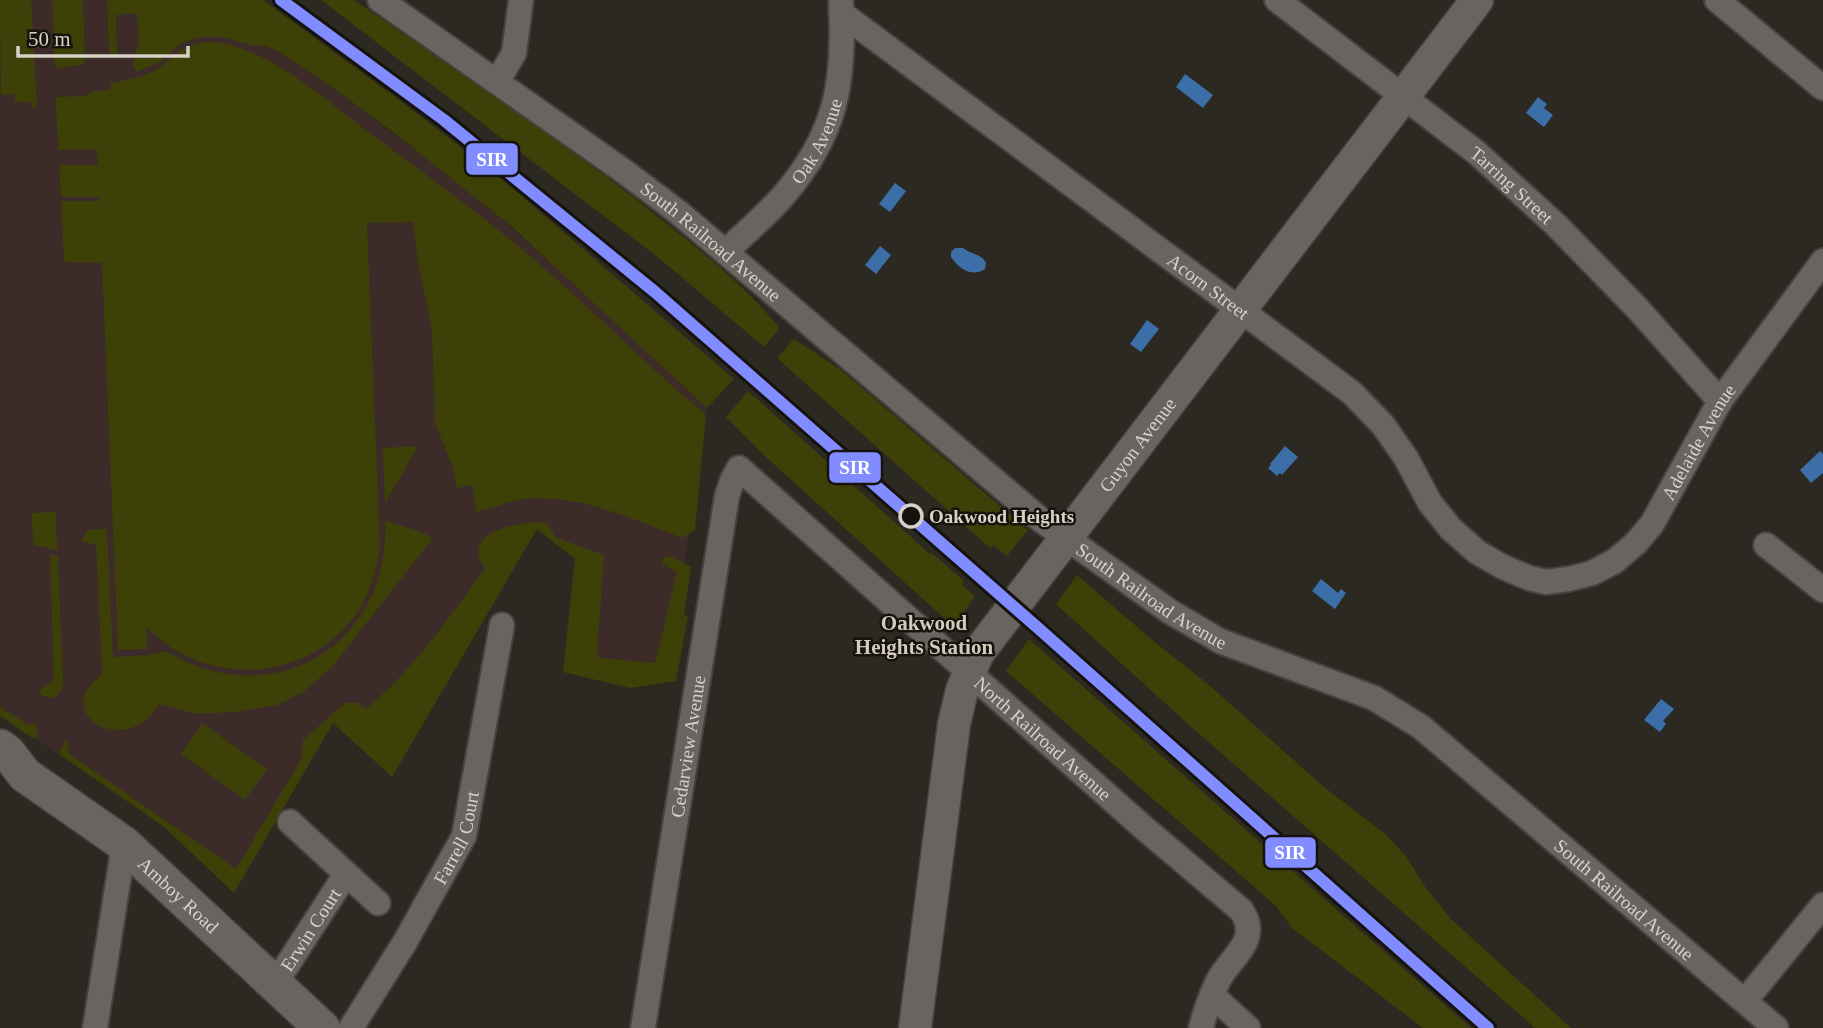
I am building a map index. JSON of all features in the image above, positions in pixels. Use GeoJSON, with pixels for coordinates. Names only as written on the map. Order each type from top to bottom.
{"type":"FeatureCollection","features":[{"type":"Feature","properties":{"kind":"main road","name":"Amboy Road"},"geometry":{"type":"LineString","coordinates":[[0,747],[8,753],[12,772],[124,844],[322,1028]]}},
{"type":"Feature","properties":{"kind":"street","name":"South Railroad Avenue"},"geometry":{"type":"LineString","coordinates":[[380,0],[652,192],[1031,511],[1060,544],[1205,634],[1357,691],[1405,715],[1776,1028]]}},
{"type":"Feature","properties":{"kind":"street"},"geometry":{"type":"LineString","coordinates":[[498,82],[514,53],[521,0]]}},
{"type":"Feature","properties":{"kind":"street","name":"Tarring Street"},"geometry":{"type":"LineString","coordinates":[[1277,0],[1477,152],[1555,224],[1637,308],[1720,401]]}},
{"type":"Feature","properties":{"kind":"street","name":"Guyon Avenue"},"geometry":{"type":"LineString","coordinates":[[915,1028],[949,757],[957,711],[968,671],[984,644],[1477,0]]}},
{"type":"Feature","properties":{"kind":"street"},"geometry":{"type":"LineString","coordinates":[[1717,0],[1823,88]]}},
{"type":"Feature","properties":{"kind":"street","name":"Oak Avenue"},"geometry":{"type":"LineString","coordinates":[[726,252],[782,198],[817,150],[839,88],[843,51],[841,7]]}},
{"type":"Feature","properties":{"kind":"street","name":"Acorn Street"},"geometry":{"type":"LineString","coordinates":[[841,7],[1352,393],[1375,417],[1406,458],[1430,503],[1451,529],[1477,552],[1501,566],[1528,578],[1546,582]]}},
{"type":"Feature","properties":{"kind":"street","name":"Adelaide Avenue"},"geometry":{"type":"LineString","coordinates":[[1546,582],[1592,573],[1615,561],[1636,543],[1652,524],[1720,401],[1823,261]]}},
{"type":"Feature","properties":{"kind":"street","name":"North Railroad Avenue"},"geometry":{"type":"LineString","coordinates":[[739,468],[1144,828],[1241,910],[1249,928],[1248,938],[1225,970],[1212,995]]}},
{"type":"Feature","properties":{"kind":"street","name":"Cedarview Avenue"},"geometry":{"type":"LineString","coordinates":[[643,1028],[727,496],[739,468]]}},
{"type":"Feature","properties":{"kind":"street"},"geometry":{"type":"LineString","coordinates":[[1766,545],[1823,590]]}},
{"type":"Feature","properties":{"kind":"street","name":"Farrell Court"},"geometry":{"type":"LineString","coordinates":[[351,1028],[405,942],[464,836],[502,625]]}},
{"type":"Feature","properties":{"kind":"street","name":"Erwin Court"},"geometry":{"type":"LineString","coordinates":[[290,822],[378,903]]}},
{"type":"Feature","properties":{"kind":"street"},"geometry":{"type":"LineString","coordinates":[[96,1028],[124,844]]}},
{"type":"Feature","properties":{"kind":"street","name":"Erwin Court"},"geometry":{"type":"LineString","coordinates":[[275,984],[346,874]]}},
{"type":"Feature","properties":{"kind":"street"},"geometry":{"type":"LineString","coordinates":[[1745,1001],[1823,905]]}},
{"type":"Feature","properties":{"kind":"street"},"geometry":{"type":"LineString","coordinates":[[1201,1028],[1212,995],[1248,1028]]}},
{"type":"Feature","properties":{"kind":"shaded area"},"geometry":{"type":"Polygon","coordinates":[[[0,0],[205,0],[319,78],[461,184],[578,286],[707,408],[665,682],[630,688],[563,672],[575,559],[537,529],[392,777],[333,723],[234,893],[163,826],[0,714],[0,0]]]}},
{"type":"Feature","properties":{"kind":"shaded area"},"geometry":{"type":"Polygon","coordinates":[[[0,0],[31,0],[37,107],[32,108],[31,102],[15,102],[15,94],[1,95],[0,0]]]}},
{"type":"Feature","properties":{"kind":"shaded area"},"geometry":{"type":"Polygon","coordinates":[[[52,0],[83,0],[83,65],[55,68],[52,0]]]}},
{"type":"Feature","properties":{"kind":"shaded area"},"geometry":{"type":"Polygon","coordinates":[[[107,0],[263,0],[503,180],[734,379],[707,408],[511,226],[393,132],[279,52],[267,46],[254,46],[222,37],[200,37],[181,43],[160,62],[136,72],[133,65],[136,47],[139,46],[137,13],[116,15],[117,53],[114,59],[111,59],[107,0]]]}},
{"type":"Feature","properties":{"kind":"shaded area"},"geometry":{"type":"Polygon","coordinates":[[[321,0],[354,0],[564,146],[710,259],[780,328],[764,347],[660,259],[321,0]]]}},
{"type":"Feature","properties":{"kind":"shaded area"},"geometry":{"type":"Polygon","coordinates":[[[206,42],[227,44],[248,51],[309,87],[515,244],[706,415],[695,530],[682,538],[602,509],[561,500],[519,500],[477,512],[472,485],[457,488],[453,468],[435,423],[432,330],[413,222],[367,223],[380,548],[364,601],[354,617],[333,639],[308,655],[281,665],[252,670],[223,668],[196,660],[170,647],[147,627],[147,649],[118,650],[102,263],[64,262],[61,201],[99,201],[99,197],[61,197],[59,165],[98,165],[97,149],[58,150],[56,97],[85,96],[92,91],[110,90],[111,83],[149,73],[183,49],[206,42]]]}},
{"type":"Feature","properties":{"kind":"shaded area"},"geometry":{"type":"Polygon","coordinates":[[[794,339],[841,370],[1028,530],[1007,556],[993,545],[990,548],[777,358],[794,339]]]}},
{"type":"Feature","properties":{"kind":"shaded area"},"geometry":{"type":"Polygon","coordinates":[[[748,391],[930,554],[964,581],[962,585],[975,596],[954,627],[768,459],[726,417],[748,391]]]}},
{"type":"Feature","properties":{"kind":"shaded area"},"geometry":{"type":"Polygon","coordinates":[[[418,446],[387,500],[385,503],[383,448],[418,446]]]}},
{"type":"Feature","properties":{"kind":"shaded area"},"geometry":{"type":"Polygon","coordinates":[[[56,512],[57,550],[34,545],[31,513],[56,512]]]}},
{"type":"Feature","properties":{"kind":"shaded area"},"geometry":{"type":"Polygon","coordinates":[[[385,521],[433,538],[332,667],[303,692],[277,705],[233,712],[196,714],[159,704],[144,721],[128,729],[111,730],[97,724],[87,715],[83,702],[88,689],[102,675],[96,545],[81,541],[87,530],[107,529],[113,657],[166,651],[206,669],[246,676],[283,671],[318,657],[346,634],[368,603],[382,565],[385,521]]]}},
{"type":"Feature","properties":{"kind":"shaded area"},"geometry":{"type":"Polygon","coordinates":[[[543,522],[549,525],[555,537],[604,555],[597,655],[599,658],[655,663],[677,572],[663,564],[662,558],[671,556],[691,567],[684,615],[688,616],[676,681],[630,688],[563,672],[575,559],[537,529],[392,777],[333,723],[234,893],[163,826],[59,754],[66,738],[69,754],[236,869],[301,760],[303,740],[345,703],[358,703],[366,709],[400,677],[444,624],[485,568],[479,556],[479,546],[485,538],[507,527],[543,522]]]}},
{"type":"Feature","properties":{"kind":"shaded area"},"geometry":{"type":"Polygon","coordinates":[[[50,554],[58,556],[63,683],[61,692],[52,698],[42,696],[39,691],[54,681],[50,554]]]}},
{"type":"Feature","properties":{"kind":"shaded area"},"geometry":{"type":"Polygon","coordinates":[[[1077,575],[1208,684],[1324,787],[1384,833],[1405,855],[1426,888],[1451,919],[1571,1028],[1535,1028],[1188,724],[1056,604],[1077,575]]]}},
{"type":"Feature","properties":{"kind":"shaded area"},"geometry":{"type":"Polygon","coordinates":[[[1029,639],[1471,1028],[1423,1028],[1292,928],[1276,906],[1006,671],[1029,639]]]}},
{"type":"Feature","properties":{"kind":"shaded area"},"geometry":{"type":"Polygon","coordinates":[[[0,707],[29,725],[35,723],[38,730],[35,738],[0,716],[0,707]]]}},
{"type":"Feature","properties":{"kind":"shaded area"},"geometry":{"type":"Polygon","coordinates":[[[202,723],[267,769],[245,800],[181,754],[202,723]]]}},
{"type":"Feature","properties":{"kind":"water"},"geometry":{"type":"Polygon","coordinates":[[[1185,74],[1213,95],[1203,108],[1176,87],[1185,74]]]}},
{"type":"Feature","properties":{"kind":"water"},"geometry":{"type":"Polygon","coordinates":[[[1538,97],[1547,104],[1544,108],[1553,115],[1544,127],[1526,113],[1538,97]]]}},
{"type":"Feature","properties":{"kind":"water"},"geometry":{"type":"Polygon","coordinates":[[[895,183],[906,191],[890,212],[879,204],[895,183]]]}},
{"type":"Feature","properties":{"kind":"water"},"geometry":{"type":"Polygon","coordinates":[[[880,246],[891,255],[876,274],[865,265],[880,246]]]}},
{"type":"Feature","properties":{"kind":"water"},"geometry":{"type":"Polygon","coordinates":[[[955,248],[963,248],[982,258],[986,263],[985,269],[970,272],[961,268],[951,257],[955,248]]]}},
{"type":"Feature","properties":{"kind":"water"},"geometry":{"type":"Polygon","coordinates":[[[1147,320],[1159,329],[1141,352],[1130,344],[1147,320]]]}},
{"type":"Feature","properties":{"kind":"water"},"geometry":{"type":"Polygon","coordinates":[[[1285,446],[1298,457],[1282,475],[1280,473],[1277,476],[1268,468],[1285,446]]]}},
{"type":"Feature","properties":{"kind":"water"},"geometry":{"type":"Polygon","coordinates":[[[1820,451],[1823,454],[1823,473],[1811,483],[1800,470],[1820,451]]]}},
{"type":"Feature","properties":{"kind":"water"},"geometry":{"type":"Polygon","coordinates":[[[1321,579],[1338,593],[1341,589],[1346,593],[1335,609],[1312,591],[1321,579]]]}},
{"type":"Feature","properties":{"kind":"water"},"geometry":{"type":"Polygon","coordinates":[[[1661,699],[1674,709],[1663,721],[1666,724],[1660,732],[1644,720],[1661,699]]]}},
{"type":"Feature","properties":{"kind":"transit line","name":"SIR"},"geometry":{"type":"LineString","coordinates":[[281,0],[444,120],[655,292],[1488,1028]]}},
{"type":"Feature","properties":{"kind":"place","name":"Oakwood Heights"},"geometry":{"type":"Point","coordinates":[911,516]}},
{"type":"Feature","properties":{"kind":"district","name":"Oakwood Heights Station"},"geometry":{"type":"Point","coordinates":[924,635]}}]}
